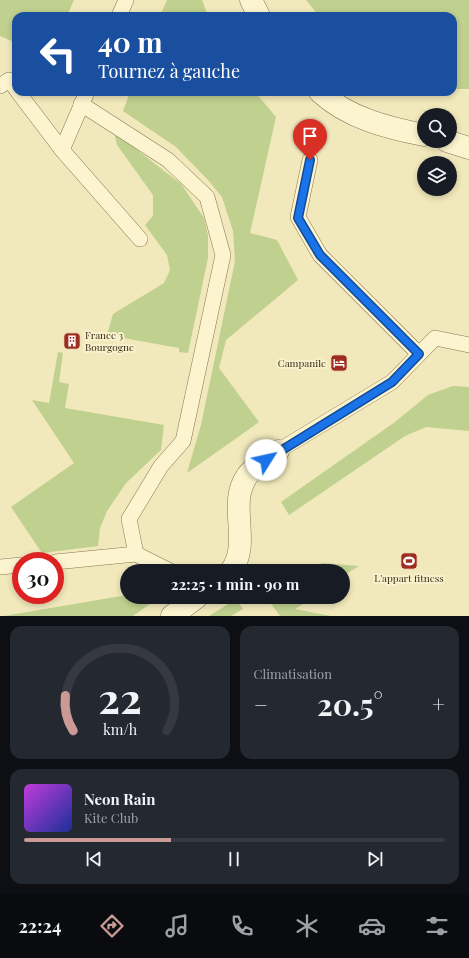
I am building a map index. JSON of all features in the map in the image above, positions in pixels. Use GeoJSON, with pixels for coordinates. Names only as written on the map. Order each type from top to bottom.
{"type":"FeatureCollection","features":[{"type":"Feature","properties":{"kind":"street"},"geometry":{"type":"LineString","coordinates":[[251,0],[257,12]]}},
{"type":"Feature","properties":{"kind":"street"},"geometry":{"type":"LineString","coordinates":[[326,96],[348,111],[370,121],[417,134]]}},
{"type":"Feature","properties":{"kind":"street"},"geometry":{"type":"LineString","coordinates":[[457,135],[469,134]]}},
{"type":"Feature","properties":{"kind":"street"},"geometry":{"type":"LineString","coordinates":[[457,144],[469,148]]}},
{"type":"Feature","properties":{"kind":"street"},"geometry":{"type":"LineString","coordinates":[[236,564],[239,559],[240,490],[247,476],[253,469],[278,451]]}},
{"type":"Feature","properties":{"kind":"street"},"geometry":{"type":"LineString","coordinates":[[172,616],[188,604]]}},
{"type":"Feature","properties":{"kind":"lane"},"geometry":{"type":"LineString","coordinates":[[121,12],[126,0]]}},
{"type":"Feature","properties":{"kind":"lane"},"geometry":{"type":"LineString","coordinates":[[0,86],[9,80],[12,84]]}},
{"type":"Feature","properties":{"kind":"lane"},"geometry":{"type":"LineString","coordinates":[[21,96],[62,150],[140,239]]}},
{"type":"Feature","properties":{"kind":"lane"},"geometry":{"type":"LineString","coordinates":[[62,150],[84,98],[168,160],[207,197],[223,255],[183,441],[161,466],[129,519],[136,554]]}},
{"type":"Feature","properties":{"kind":"lane"},"geometry":{"type":"LineString","coordinates":[[310,160],[298,218],[320,255],[419,354]]}},
{"type":"Feature","properties":{"kind":"lane"},"geometry":{"type":"LineString","coordinates":[[278,451],[392,382],[435,338],[469,345]]}},
{"type":"Feature","properties":{"kind":"lane"},"geometry":{"type":"LineString","coordinates":[[64,561],[136,554],[156,564]]}},
{"type":"Feature","properties":{"kind":"lane"},"geometry":{"type":"LineString","coordinates":[[0,567],[12,566]]}},
{"type":"Feature","properties":{"kind":"green space"},"geometry":{"type":"Polygon","coordinates":[[[0,0],[74,0],[69,12],[12,12],[12,41],[0,36],[0,0]]]}},
{"type":"Feature","properties":{"kind":"green space"},"geometry":{"type":"Polygon","coordinates":[[[167,0],[202,0],[206,12],[162,12],[167,0]]]}},
{"type":"Feature","properties":{"kind":"green space"},"geometry":{"type":"Polygon","coordinates":[[[306,0],[469,0],[469,89],[457,89],[457,12],[316,12],[306,0]]]}},
{"type":"Feature","properties":{"kind":"green space"},"geometry":{"type":"Polygon","coordinates":[[[129,96],[258,96],[276,117],[250,233],[277,240],[298,280],[226,340],[219,368],[259,422],[187,473],[201,425],[235,261],[233,231],[222,197],[208,180],[176,147],[123,111],[129,96]]]}},
{"type":"Feature","properties":{"kind":"green space"},"geometry":{"type":"Polygon","coordinates":[[[114,132],[181,184],[204,218],[208,235],[208,258],[188,353],[179,352],[179,348],[107,335],[113,314],[164,283],[170,270],[167,255],[145,225],[153,216],[153,195],[117,145],[114,132]]]}},
{"type":"Feature","properties":{"kind":"green space"},"geometry":{"type":"Polygon","coordinates":[[[58,352],[63,353],[59,382],[69,384],[65,408],[164,425],[161,450],[126,483],[107,511],[100,528],[98,546],[41,552],[11,507],[74,463],[32,400],[49,403],[58,352]]]}},
{"type":"Feature","properties":{"kind":"green space"},"geometry":{"type":"Polygon","coordinates":[[[453,386],[469,387],[469,431],[426,427],[405,436],[289,515],[281,502],[395,422],[428,395],[453,386]]]}},
{"type":"Feature","properties":{"kind":"green space"},"geometry":{"type":"Polygon","coordinates":[[[350,565],[359,566],[350,572],[350,565]]]}},
{"type":"Feature","properties":{"kind":"green space"},"geometry":{"type":"Polygon","coordinates":[[[120,596],[120,604],[150,604],[133,616],[4,616],[120,596]]]}},
{"type":"Feature","properties":{"kind":"green space"},"geometry":{"type":"Polygon","coordinates":[[[228,604],[240,604],[243,609],[231,616],[209,616],[228,604]]]}},
{"type":"Feature","properties":{"kind":"green space"},"geometry":{"type":"Polygon","coordinates":[[[271,604],[302,604],[295,609],[331,616],[280,616],[271,604]]]}},
{"type":"Feature","properties":{"kind":"place","name":"France 3 Bourgogne"},"geometry":{"type":"Point","coordinates":[72,341]}},
{"type":"Feature","properties":{"kind":"place","name":"Campanile"},"geometry":{"type":"Point","coordinates":[339,363]}},
{"type":"Feature","properties":{"kind":"place","name":"L'appart fitness"},"geometry":{"type":"Point","coordinates":[409,561]}},
{"type":"Feature","properties":{"kind":"route"},"geometry":{"type":"LineString","coordinates":[[266,460],[278,451],[392,382],[419,354],[320,255],[298,218],[310,160]]}}]}
